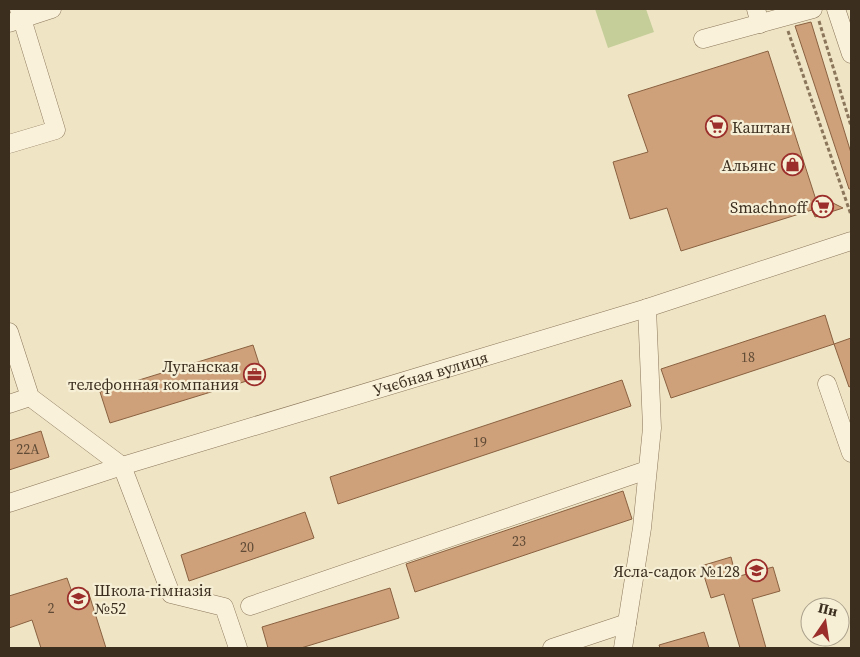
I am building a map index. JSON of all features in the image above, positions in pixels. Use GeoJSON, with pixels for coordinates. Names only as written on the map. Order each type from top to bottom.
{"type":"FeatureCollection","features":[{"type":"Feature","properties":{"kind":"street"},"geometry":{"type":"LineString","coordinates":[[9,144],[56,130],[17,17],[52,9]]}},
{"type":"Feature","properties":{"kind":"street"},"geometry":{"type":"LineString","coordinates":[[836,9],[851,54]]}},
{"type":"Feature","properties":{"kind":"street"},"geometry":{"type":"LineString","coordinates":[[703,39],[758,16],[783,17],[816,13]]}},
{"type":"Feature","properties":{"kind":"street","name":"Учєбная вулиця"},"geometry":{"type":"LineString","coordinates":[[9,503],[122,466],[647,308],[851,241]]}},
{"type":"Feature","properties":{"kind":"street"},"geometry":{"type":"LineString","coordinates":[[623,648],[642,528],[652,428],[647,308]]}},
{"type":"Feature","properties":{"kind":"street"},"geometry":{"type":"LineString","coordinates":[[9,332],[30,398],[122,466],[171,594],[224,607],[238,648]]}},
{"type":"Feature","properties":{"kind":"street"},"geometry":{"type":"LineString","coordinates":[[827,384],[851,453]]}},
{"type":"Feature","properties":{"kind":"street"},"geometry":{"type":"LineString","coordinates":[[9,404],[30,398]]}},
{"type":"Feature","properties":{"kind":"street"},"geometry":{"type":"LineString","coordinates":[[250,606],[647,470]]}},
{"type":"Feature","properties":{"kind":"street"},"geometry":{"type":"LineString","coordinates":[[552,648],[627,623]]}},
{"type":"Feature","properties":{"kind":"path"},"geometry":{"type":"LineString","coordinates":[[816,13],[851,126]]}},
{"type":"Feature","properties":{"kind":"path"},"geometry":{"type":"LineString","coordinates":[[783,17],[851,215]]}},
{"type":"Feature","properties":{"kind":"green space"},"geometry":{"type":"Polygon","coordinates":[[[595,9],[646,9],[654,32],[608,48],[595,9]]]}},
{"type":"Feature","properties":{"kind":"building"},"geometry":{"type":"Polygon","coordinates":[[[811,22],[851,153],[851,189],[849,189],[795,26],[811,22]]]}},
{"type":"Feature","properties":{"kind":"building","name":"Каштан"},"geometry":{"type":"Polygon","coordinates":[[[768,51],[817,203],[827,200],[843,208],[815,217],[812,210],[681,251],[667,208],[630,219],[613,162],[648,152],[628,95],[768,51]]]}},
{"type":"Feature","properties":{"kind":"building"},"geometry":{"type":"Polygon","coordinates":[[[825,315],[834,344],[671,398],[661,369],[825,315]]]}},
{"type":"Feature","properties":{"kind":"building"},"geometry":{"type":"Polygon","coordinates":[[[851,338],[851,386],[849,387],[834,344],[851,338]]]}},
{"type":"Feature","properties":{"kind":"building"},"geometry":{"type":"Polygon","coordinates":[[[253,345],[263,376],[110,423],[100,392],[253,345]]]}},
{"type":"Feature","properties":{"kind":"building"},"geometry":{"type":"Polygon","coordinates":[[[622,380],[631,406],[338,504],[330,477],[622,380]]]}},
{"type":"Feature","properties":{"kind":"building"},"geometry":{"type":"Polygon","coordinates":[[[41,431],[49,457],[9,470],[9,441],[41,431]]]}},
{"type":"Feature","properties":{"kind":"building"},"geometry":{"type":"Polygon","coordinates":[[[623,491],[632,519],[415,592],[406,564],[623,491]]]}},
{"type":"Feature","properties":{"kind":"building"},"geometry":{"type":"Polygon","coordinates":[[[305,512],[314,538],[189,581],[181,555],[305,512]]]}},
{"type":"Feature","properties":{"kind":"building"},"geometry":{"type":"Polygon","coordinates":[[[731,557],[736,577],[773,567],[780,591],[752,599],[766,648],[740,648],[724,594],[711,598],[701,566],[731,557]]]}},
{"type":"Feature","properties":{"kind":"building"},"geometry":{"type":"Polygon","coordinates":[[[67,578],[73,595],[88,591],[106,648],[41,648],[32,620],[9,628],[9,596],[67,578]]]}},
{"type":"Feature","properties":{"kind":"building"},"geometry":{"type":"Polygon","coordinates":[[[390,588],[399,618],[301,648],[268,648],[262,627],[390,588]]]}},
{"type":"Feature","properties":{"kind":"building"},"geometry":{"type":"Polygon","coordinates":[[[704,632],[709,648],[660,648],[659,645],[704,632]]]}},
{"type":"Feature","properties":{"kind":"place","name":"Каштан"},"geometry":{"type":"Point","coordinates":[716,127]}},
{"type":"Feature","properties":{"kind":"place","name":"Альянс"},"geometry":{"type":"Point","coordinates":[792,165]}},
{"type":"Feature","properties":{"kind":"place","name":"Smachnoff"},"geometry":{"type":"Point","coordinates":[823,207]}},
{"type":"Feature","properties":{"kind":"place","name":"Луганская телефонная компания"},"geometry":{"type":"Point","coordinates":[255,375]}},
{"type":"Feature","properties":{"kind":"place","name":"Ясла-садок №128"},"geometry":{"type":"Point","coordinates":[756,571]}},
{"type":"Feature","properties":{"kind":"place","name":"Школа-гімназія №52"},"geometry":{"type":"Point","coordinates":[78,599]}}]}
